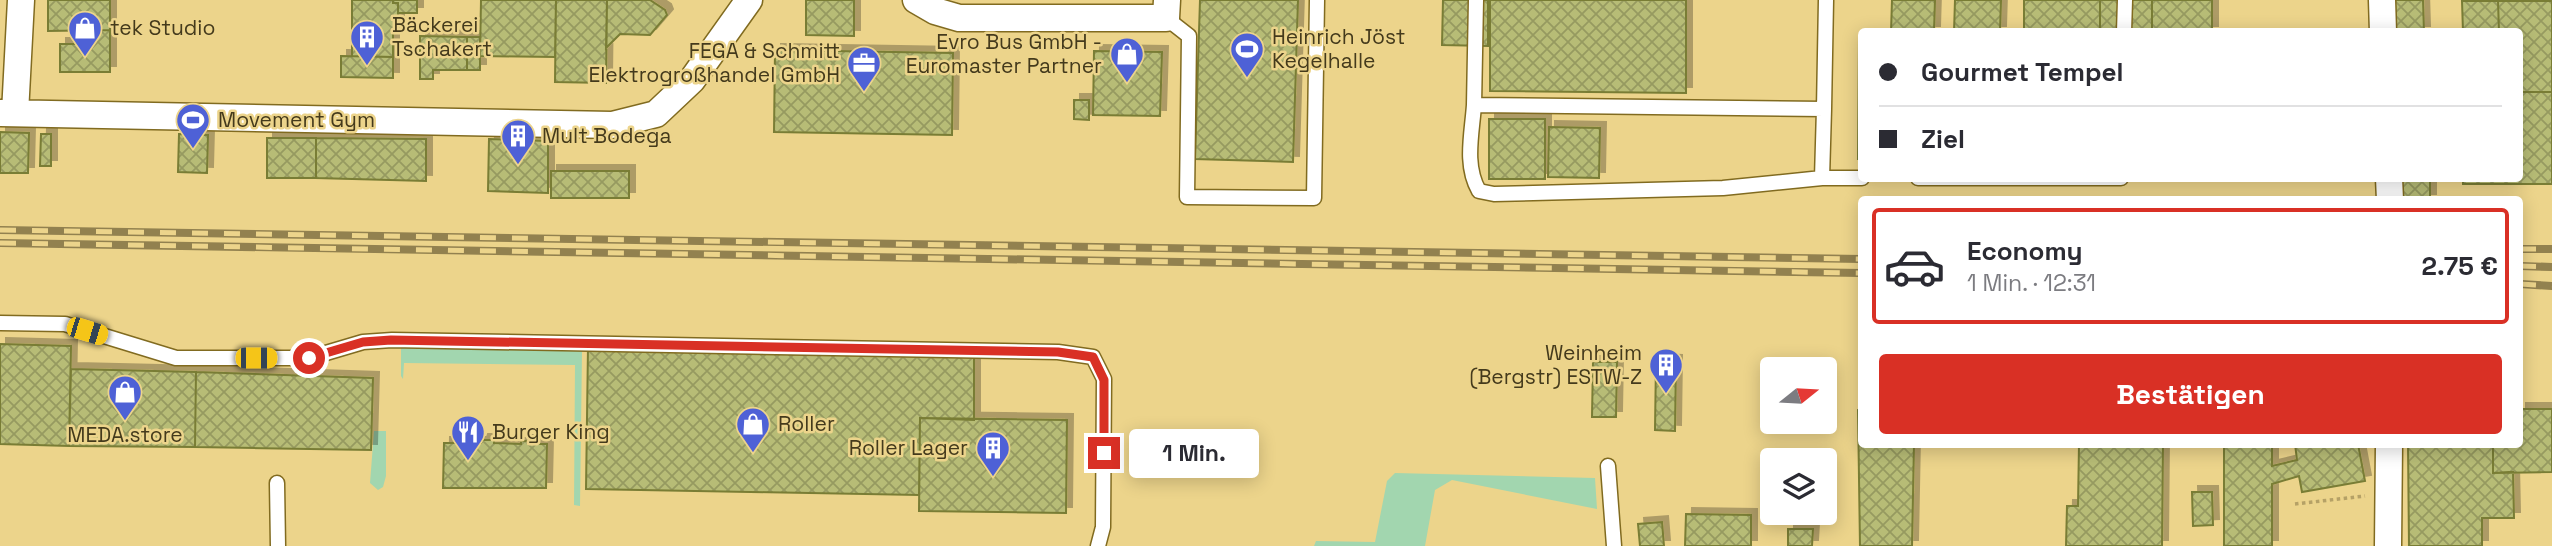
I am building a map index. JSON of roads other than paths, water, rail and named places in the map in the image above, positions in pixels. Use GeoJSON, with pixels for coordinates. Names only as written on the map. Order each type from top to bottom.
{"type":"FeatureCollection","features":[{"type":"Feature","properties":{"kind":"street"},"geometry":{"type":"LineString","coordinates":[[21,0],[7,113],[612,125],[656,114],[692,80],[749,0]]}},
{"type":"Feature","properties":{"kind":"street"},"geometry":{"type":"LineString","coordinates":[[916,0],[935,11],[959,18],[1167,9]]}},
{"type":"Feature","properties":{"kind":"street"},"geometry":{"type":"LineString","coordinates":[[2382,0],[2383,28]]}},
{"type":"Feature","properties":{"kind":"street"},"geometry":{"type":"LineString","coordinates":[[2388,546],[2389,448]]}},
{"type":"Feature","properties":{"kind":"lane"},"geometry":{"type":"LineString","coordinates":[[1167,9],[1189,36],[1187,197],[1314,198],[1317,0]]}},
{"type":"Feature","properties":{"kind":"lane"},"geometry":{"type":"LineString","coordinates":[[1476,0],[1470,167],[1473,181],[1479,191],[1494,194],[1723,188],[1822,178],[1858,178]]}},
{"type":"Feature","properties":{"kind":"lane"},"geometry":{"type":"LineString","coordinates":[[1822,178],[1826,0]]}},
{"type":"Feature","properties":{"kind":"lane"},"geometry":{"type":"LineString","coordinates":[[2124,28],[2125,0]]}},
{"type":"Feature","properties":{"kind":"lane"},"geometry":{"type":"LineString","coordinates":[[1474,105],[1824,109]]}},
{"type":"Feature","properties":{"kind":"lane"},"geometry":{"type":"LineString","coordinates":[[0,324],[65,324],[176,358],[309,358],[363,342],[391,340],[1058,352],[1093,357],[1104,380],[1103,527],[1098,546]]}},
{"type":"Feature","properties":{"kind":"lane"},"geometry":{"type":"LineString","coordinates":[[1608,466],[1614,546]]}},
{"type":"Feature","properties":{"kind":"lane"},"geometry":{"type":"LineString","coordinates":[[277,482],[278,546]]}},
{"type":"Feature","properties":{"kind":"railway"},"geometry":{"type":"LineString","coordinates":[[0,230],[1858,259]]}},
{"type":"Feature","properties":{"kind":"railway"},"geometry":{"type":"LineString","coordinates":[[0,243],[1858,273]]}},
{"type":"Feature","properties":{"kind":"railway"},"geometry":{"type":"LineString","coordinates":[[2523,249],[2552,249]]}},
{"type":"Feature","properties":{"kind":"railway"},"geometry":{"type":"LineString","coordinates":[[2523,266],[2552,267]]}},
{"type":"Feature","properties":{"kind":"railway"},"geometry":{"type":"LineString","coordinates":[[2523,284],[2552,286]]}},
{"type":"Feature","properties":{"kind":"place","name":"tek Studio"},"geometry":{"type":"Point","coordinates":[85,58]}},
{"type":"Feature","properties":{"kind":"place","name":"Bäckerei Tschakert"},"geometry":{"type":"Point","coordinates":[367,67]}},
{"type":"Feature","properties":{"kind":"place","name":"Heinrich Jöst Kegelhalle"},"geometry":{"type":"Point","coordinates":[1247,79]}},
{"type":"Feature","properties":{"kind":"place","name":"Evro Bus GmbH - Euromaster Partner"},"geometry":{"type":"Point","coordinates":[1127,84]}},
{"type":"Feature","properties":{"kind":"place","name":"FEGA & Schmitt Elektrogroßhandel GmbH"},"geometry":{"type":"Point","coordinates":[864,93]}},
{"type":"Feature","properties":{"kind":"place","name":"Movement Gym"},"geometry":{"type":"Point","coordinates":[193,150]}},
{"type":"Feature","properties":{"kind":"place","name":"Mult Bodega"},"geometry":{"type":"Point","coordinates":[518,166]}},
{"type":"Feature","properties":{"kind":"place","name":"Weinheim (Bergstr) ESTW-Z"},"geometry":{"type":"Point","coordinates":[1666,395]}},
{"type":"Feature","properties":{"kind":"place","name":"MEDA.store"},"geometry":{"type":"Point","coordinates":[125,422]}},
{"type":"Feature","properties":{"kind":"place","name":"Roller"},"geometry":{"type":"Point","coordinates":[753,454]}},
{"type":"Feature","properties":{"kind":"place","name":"Burger King"},"geometry":{"type":"Point","coordinates":[468,462]}},
{"type":"Feature","properties":{"kind":"place","name":"Roller Lager"},"geometry":{"type":"Point","coordinates":[993,478]}}]}
